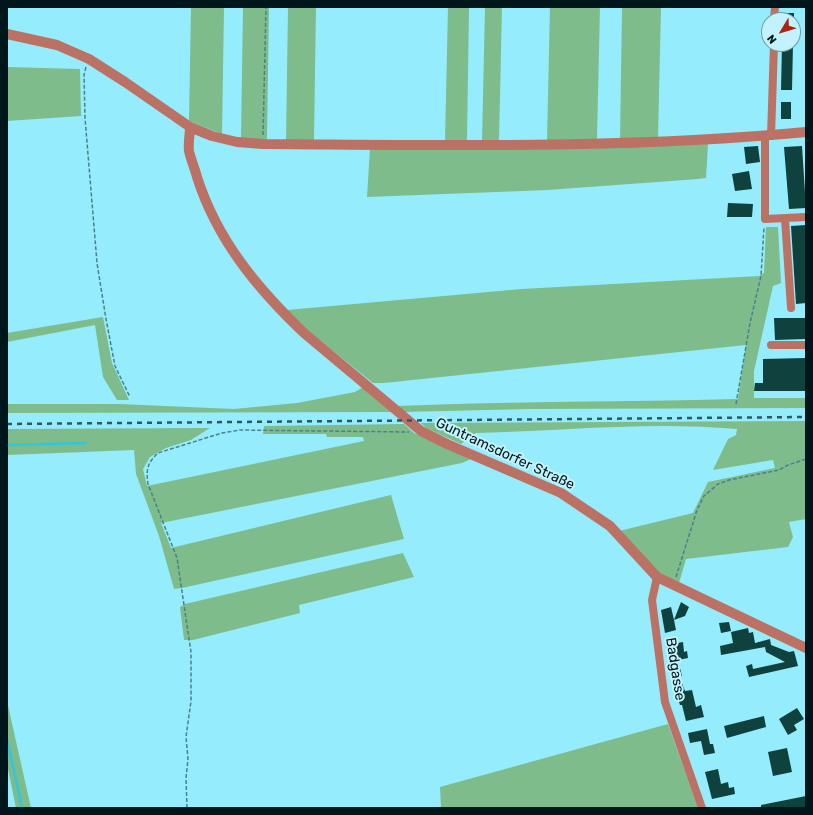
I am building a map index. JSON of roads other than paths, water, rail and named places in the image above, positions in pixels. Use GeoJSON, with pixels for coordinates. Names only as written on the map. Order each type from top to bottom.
{"type":"FeatureCollection","features":[{"type":"Feature","properties":{"kind":"street"},"geometry":{"type":"LineString","coordinates":[[7,34],[57,44],[89,59],[190,127],[212,136],[237,142],[263,144],[483,145],[718,139],[806,132]]}},
{"type":"Feature","properties":{"kind":"street"},"geometry":{"type":"LineString","coordinates":[[773,52],[768,136],[765,220],[806,217]]}},
{"type":"Feature","properties":{"kind":"street","name":"Guntramsdorfer Straße"},"geometry":{"type":"LineString","coordinates":[[190,127],[189,150],[202,193],[214,221],[240,262],[282,312],[304,333],[431,437],[561,493],[610,526],[658,577],[806,648]]}},
{"type":"Feature","properties":{"kind":"street"},"geometry":{"type":"LineString","coordinates":[[785,219],[791,308]]}},
{"type":"Feature","properties":{"kind":"street"},"geometry":{"type":"LineString","coordinates":[[771,345],[806,345]]}},
{"type":"Feature","properties":{"kind":"street","name":"Badgasse"},"geometry":{"type":"LineString","coordinates":[[658,577],[652,600],[665,702],[702,808]]}},
{"type":"Feature","properties":{"kind":"waterway"},"geometry":{"type":"LineString","coordinates":[[7,445],[86,443]]}},
{"type":"Feature","properties":{"kind":"waterway"},"geometry":{"type":"LineString","coordinates":[[7,739],[22,808]]}},
{"type":"Feature","properties":{"kind":"railway"},"geometry":{"type":"LineString","coordinates":[[7,424],[806,417]]}}]}
